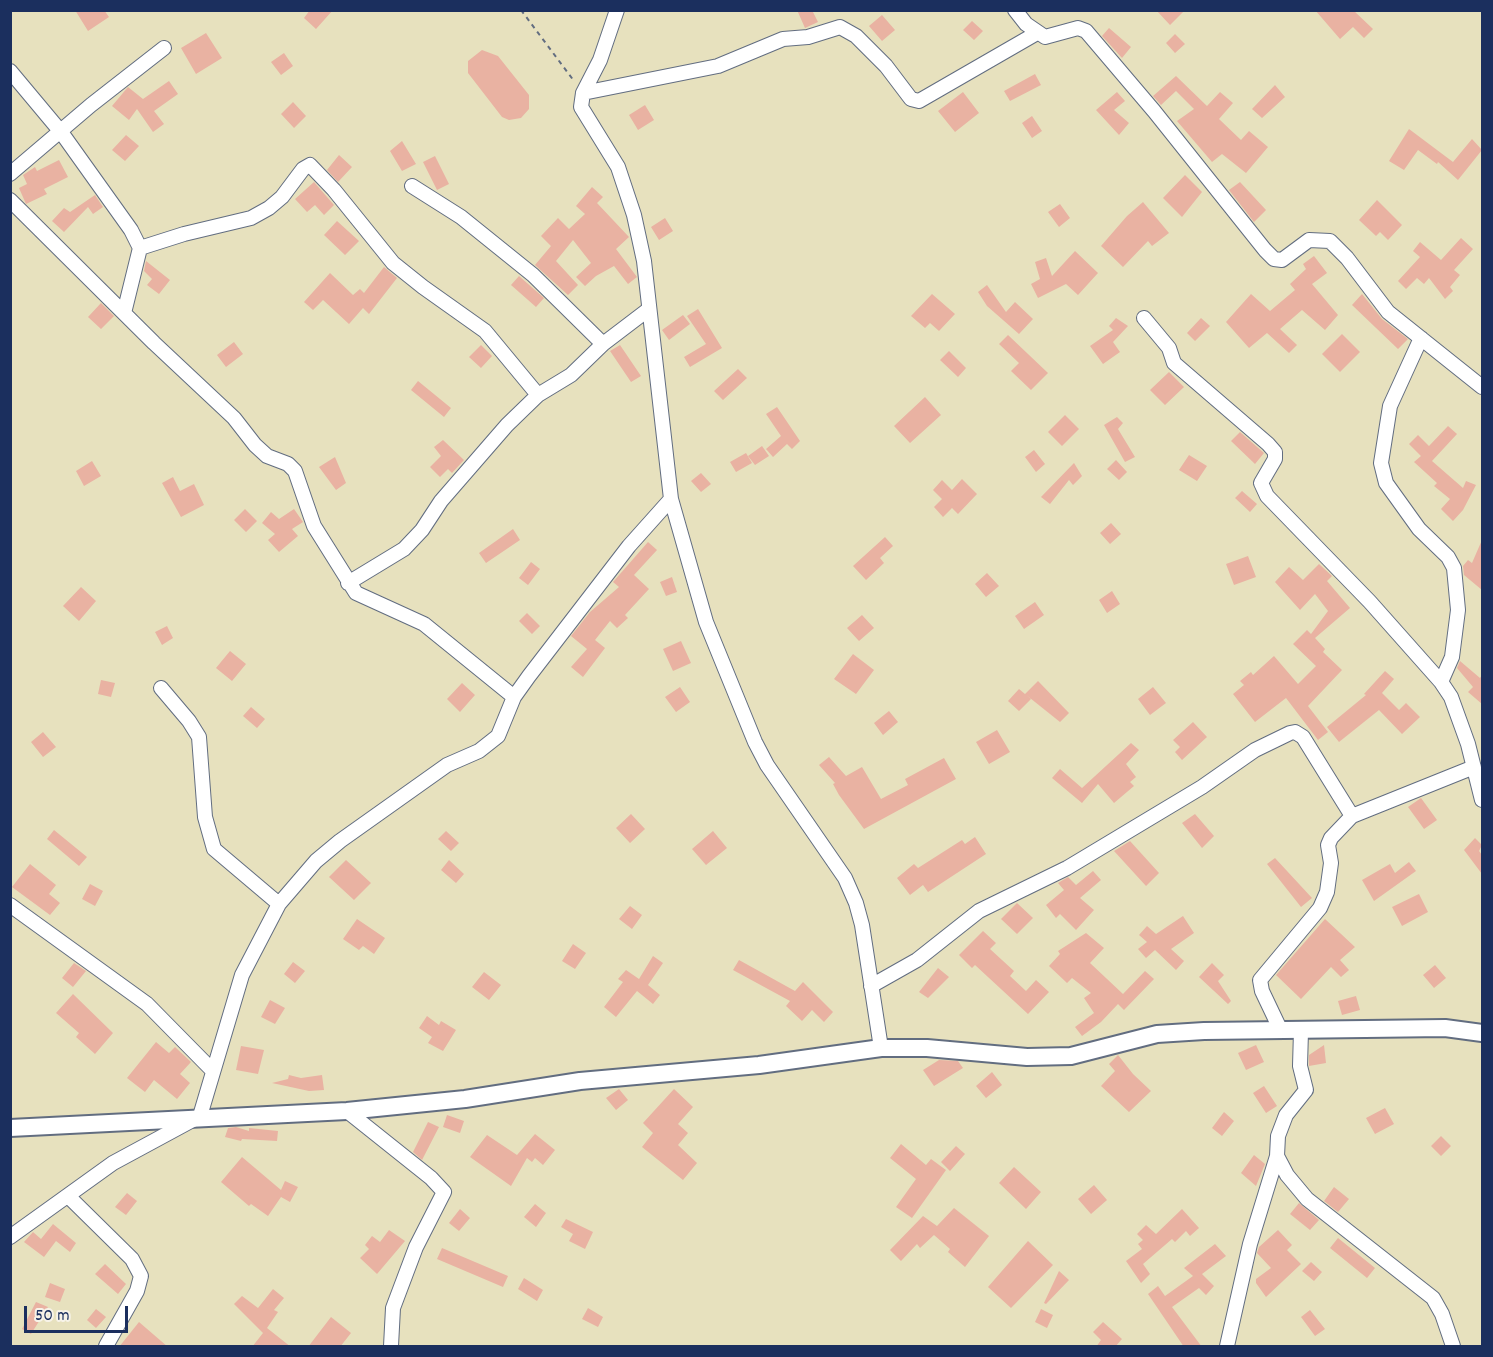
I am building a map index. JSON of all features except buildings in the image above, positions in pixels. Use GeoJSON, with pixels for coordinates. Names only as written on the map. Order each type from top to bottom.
{"type":"FeatureCollection","features":[{"type":"Feature","properties":{"kind":"street"},"geometry":{"type":"LineString","coordinates":[[616,10],[600,60],[583,93],[581,106],[610,153],[627,188],[644,261],[671,499],[706,622],[755,742],[767,765],[814,829],[845,878],[856,903],[881,1048]]}},
{"type":"Feature","properties":{"kind":"street"},"geometry":{"type":"LineString","coordinates":[[1015,10],[1037,33],[1045,37],[1078,28],[1086,31],[1154,111],[1264,250],[1274,259],[1282,260],[1309,240],[1330,241],[1347,258],[1388,312],[1482,387]]}},
{"type":"Feature","properties":{"kind":"street"},"geometry":{"type":"LineString","coordinates":[[583,93],[718,66],[783,39],[808,37],[840,27],[856,36],[886,66],[911,99],[919,101],[1037,33]]}},
{"type":"Feature","properties":{"kind":"street"},"geometry":{"type":"LineString","coordinates":[[10,174],[164,48]]}},
{"type":"Feature","properties":{"kind":"street"},"geometry":{"type":"LineString","coordinates":[[10,71],[61,132],[131,230],[140,248],[124,313]]}},
{"type":"Feature","properties":{"kind":"street"},"geometry":{"type":"LineString","coordinates":[[140,248],[260,213],[282,197],[303,169],[310,165],[334,190],[393,263],[485,331],[538,395]]}},
{"type":"Feature","properties":{"kind":"street"},"geometry":{"type":"LineString","coordinates":[[412,186],[461,217],[532,275],[603,344]]}},
{"type":"Feature","properties":{"kind":"street"},"geometry":{"type":"LineString","coordinates":[[10,200],[234,418],[267,456],[288,464],[295,471],[314,526],[356,593],[424,624],[514,697]]}},
{"type":"Feature","properties":{"kind":"street"},"geometry":{"type":"LineString","coordinates":[[348,583],[404,549],[422,531],[441,501],[481,452],[538,395],[571,375],[603,344],[649,309]]}},
{"type":"Feature","properties":{"kind":"street"},"geometry":{"type":"LineString","coordinates":[[1144,318],[1169,348],[1174,363],[1275,452],[1275,459],[1261,483],[1268,496],[1370,602],[1441,681],[1454,706],[1482,800]]}},
{"type":"Feature","properties":{"kind":"street"},"geometry":{"type":"LineString","coordinates":[[1421,338],[1390,406],[1381,463],[1386,483],[1419,529],[1448,557],[1454,568],[1458,610],[1452,657],[1441,681]]}},
{"type":"Feature","properties":{"kind":"street"},"geometry":{"type":"LineString","coordinates":[[10,1237],[113,1163],[200,1116],[242,975],[279,904],[316,861],[340,841],[447,765],[489,745],[504,725],[514,697],[570,620],[671,499]]}},
{"type":"Feature","properties":{"kind":"street"},"geometry":{"type":"LineString","coordinates":[[161,688],[189,721],[199,737],[205,817],[214,849],[279,904]]}},
{"type":"Feature","properties":{"kind":"street"},"geometry":{"type":"LineString","coordinates":[[871,986],[917,960],[979,911],[1067,868],[1202,787],[1255,750],[1290,733],[1295,732],[1303,737],[1352,816]]}},
{"type":"Feature","properties":{"kind":"street"},"geometry":{"type":"LineString","coordinates":[[1281,1031],[1262,991],[1260,980],[1320,908],[1327,892],[1331,863],[1328,845],[1336,832],[1352,816],[1474,767]]}},
{"type":"Feature","properties":{"kind":"street"},"geometry":{"type":"LineString","coordinates":[[10,905],[147,1004],[213,1071]]}},
{"type":"Feature","properties":{"kind":"street"},"geometry":{"type":"LineString","coordinates":[[10,1128],[200,1116],[347,1110],[465,1099],[580,1081],[759,1065],[881,1048],[927,1048],[1027,1057],[1071,1056],[1157,1034],[1204,1031],[1445,1028],[1482,1033]]}},
{"type":"Feature","properties":{"kind":"street"},"geometry":{"type":"LineString","coordinates":[[1227,1347],[1250,1244],[1276,1156],[1278,1136],[1286,1115],[1306,1090],[1300,1066],[1301,1031]]}},
{"type":"Feature","properties":{"kind":"street"},"geometry":{"type":"LineString","coordinates":[[347,1110],[431,1178],[444,1192],[416,1247],[393,1308],[391,1347]]}},
{"type":"Feature","properties":{"kind":"street"},"geometry":{"type":"LineString","coordinates":[[1276,1156],[1287,1175],[1307,1199],[1433,1298],[1442,1314],[1453,1347]]}},
{"type":"Feature","properties":{"kind":"street"},"geometry":{"type":"LineString","coordinates":[[68,1196],[132,1259],[141,1276],[137,1291],[106,1347]]}},
{"type":"Feature","properties":{"kind":"path"},"geometry":{"type":"LineString","coordinates":[[520,10],[583,93]]}}]}
